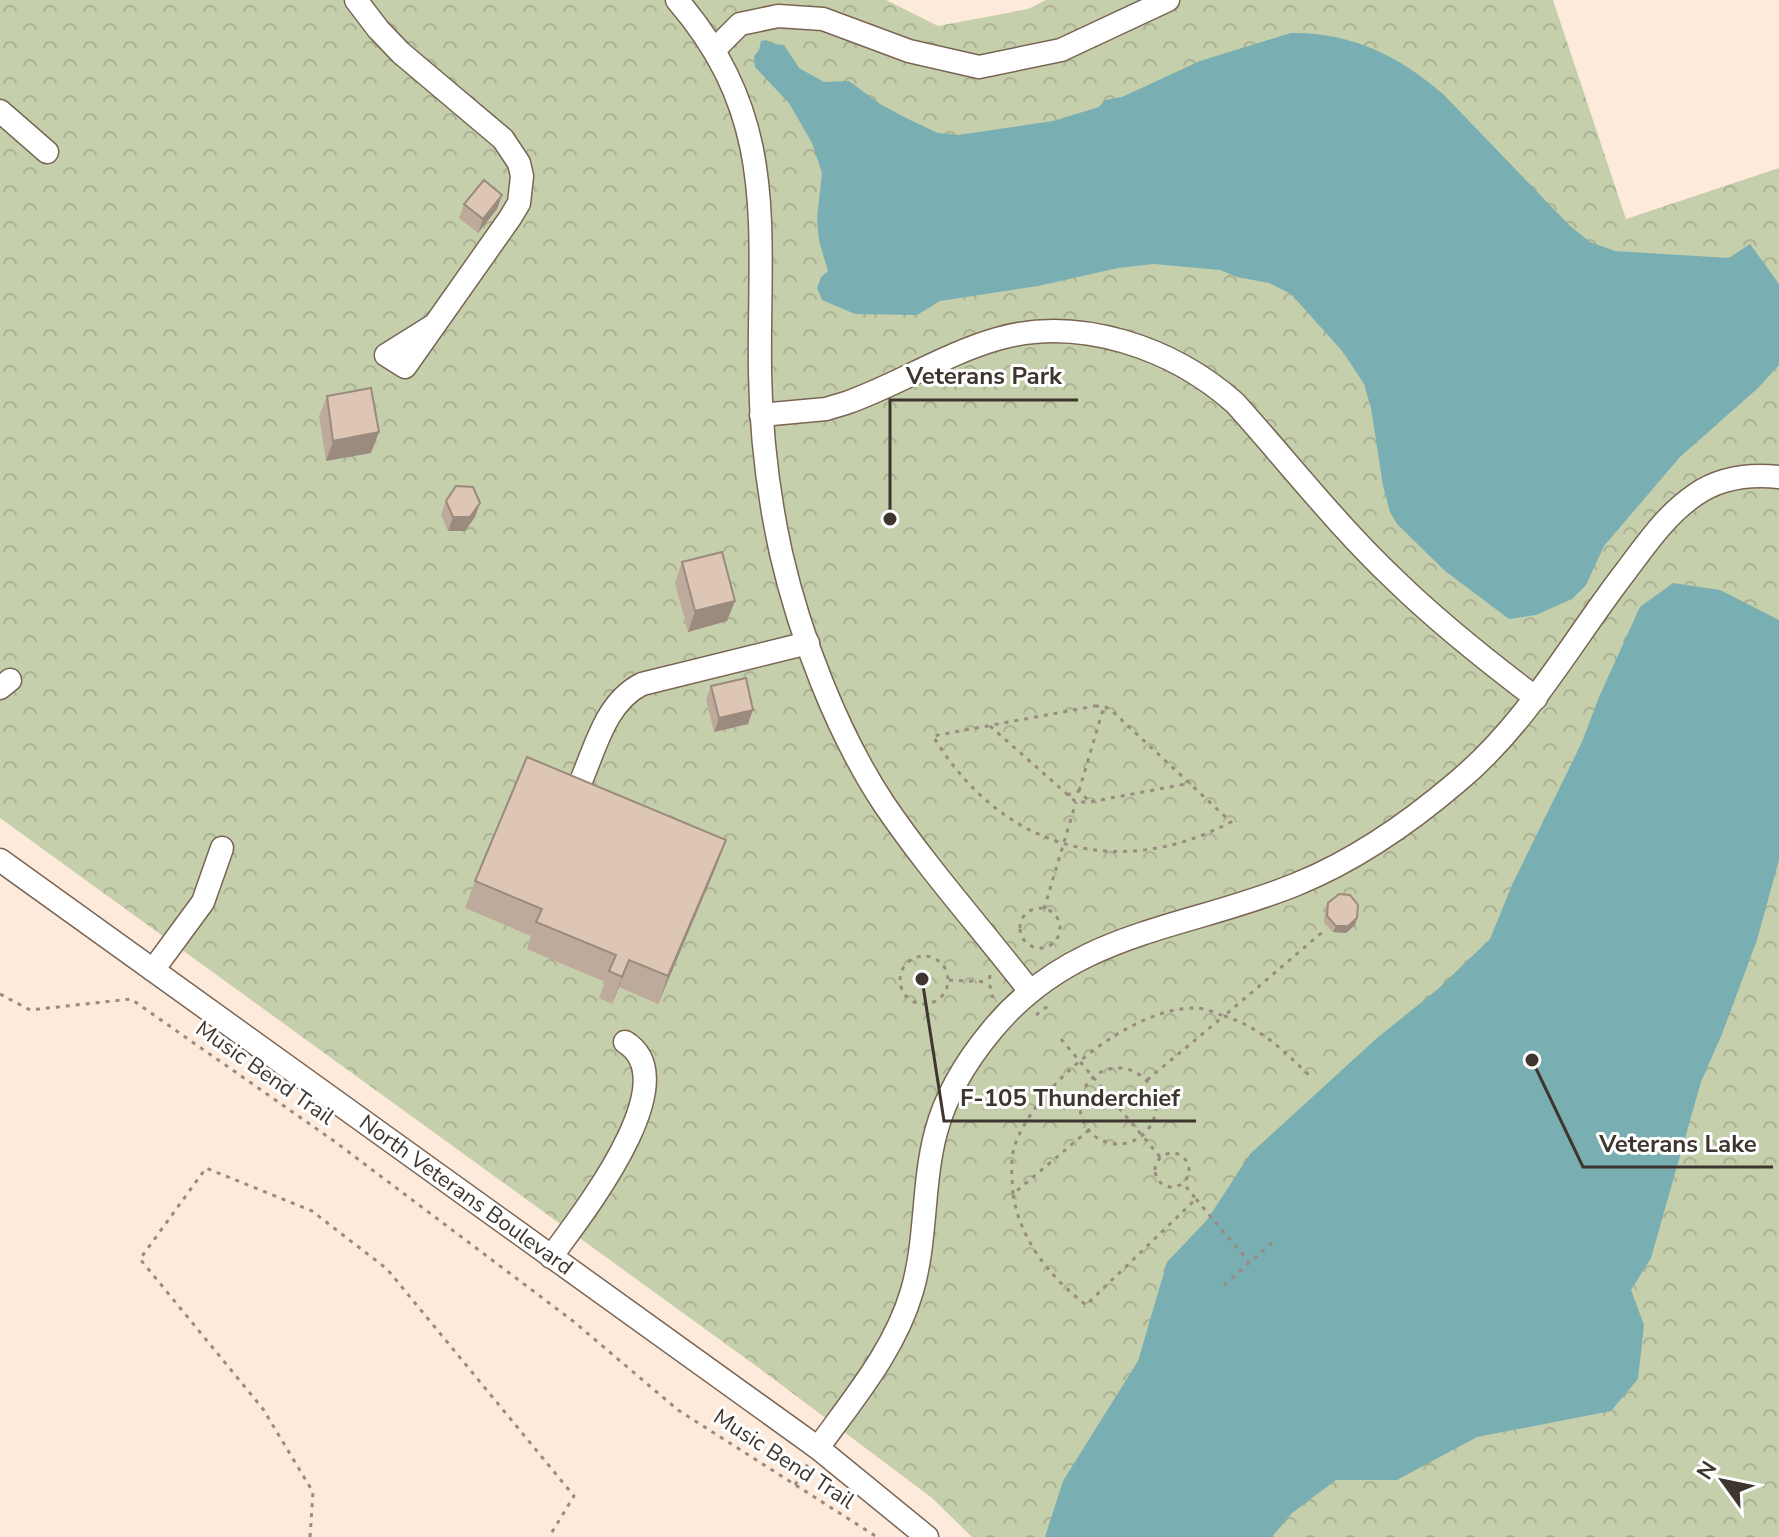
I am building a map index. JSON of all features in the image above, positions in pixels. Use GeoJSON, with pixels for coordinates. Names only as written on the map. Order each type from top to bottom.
{"type":"FeatureCollection","features":[{"type":"Feature","properties":{"kind":"street"},"geometry":{"type":"LineString","coordinates":[[356,0],[401,53],[496,132],[519,163],[522,190],[519,203],[434,325]]}},
{"type":"Feature","properties":{"kind":"street"},"geometry":{"type":"LineString","coordinates":[[677,0],[714,50],[740,103],[755,160],[760,228],[761,415],[782,555],[808,643],[847,736],[884,803],[1029,990]]}},
{"type":"Feature","properties":{"kind":"street"},"geometry":{"type":"LineString","coordinates":[[714,50],[740,24],[778,16],[823,19],[909,51],[979,67],[1061,50],[1168,0]]}},
{"type":"Feature","properties":{"kind":"street"},"geometry":{"type":"LineString","coordinates":[[0,111],[47,152]]}},
{"type":"Feature","properties":{"kind":"street"},"geometry":{"type":"LineString","coordinates":[[761,415],[826,409],[846,403],[1000,338],[1070,330],[1121,341],[1170,361],[1235,403],[1336,520],[1394,580],[1448,628],[1536,698]]}},
{"type":"Feature","properties":{"kind":"street"},"geometry":{"type":"LineString","coordinates":[[818,1448],[884,1353],[906,1309],[913,1289],[936,1133],[954,1085],[973,1053],[1029,990],[1080,957],[1115,942],[1300,883],[1370,846],[1407,822],[1467,774],[1536,698],[1601,602],[1657,529],[1678,509],[1697,493],[1722,482],[1749,476],[1779,477]]}},
{"type":"Feature","properties":{"kind":"street"},"geometry":{"type":"LineString","coordinates":[[581,781],[617,703],[632,689],[808,643]]}},
{"type":"Feature","properties":{"kind":"street"},"geometry":{"type":"LineString","coordinates":[[153,970],[203,902],[222,848]]}},
{"type":"Feature","properties":{"kind":"street","name":"North Veterans Boulevard"},"geometry":{"type":"LineString","coordinates":[[0,860],[818,1448],[927,1537]]}},
{"type":"Feature","properties":{"kind":"street"},"geometry":{"type":"LineString","coordinates":[[551,1257],[611,1170],[635,1121],[646,1079],[640,1054],[625,1042]]}},
{"type":"Feature","properties":{"kind":"path"},"geometry":{"type":"LineString","coordinates":[[1079,791],[1104,706]]}},
{"type":"Feature","properties":{"kind":"path"},"geometry":{"type":"LineString","coordinates":[[1104,706],[1231,822],[1201,837],[1151,850],[1115,852],[1064,843],[1017,824],[987,803],[960,776],[933,736],[989,724],[1104,706]]}},
{"type":"Feature","properties":{"kind":"path"},"geometry":{"type":"LineString","coordinates":[[989,724],[1076,802],[1191,783]]}},
{"type":"Feature","properties":{"kind":"path"},"geometry":{"type":"LineString","coordinates":[[1065,795],[1079,791]]}},
{"type":"Feature","properties":{"kind":"path"},"geometry":{"type":"LineString","coordinates":[[1079,791],[1090,802]]}},
{"type":"Feature","properties":{"kind":"path"},"geometry":{"type":"LineString","coordinates":[[1044,909],[1076,802]]}},
{"type":"Feature","properties":{"kind":"path"},"geometry":{"type":"LineString","coordinates":[[1044,909],[1056,917],[1058,936],[1049,946],[1033,947],[1023,939],[1021,926],[1027,914],[1044,909]]}},
{"type":"Feature","properties":{"kind":"path"},"geometry":{"type":"LineString","coordinates":[[1147,1080],[1326,929]]}},
{"type":"Feature","properties":{"kind":"path"},"geometry":{"type":"LineString","coordinates":[[923,955],[944,965],[949,980],[942,996],[928,1004],[920,1004],[906,996],[900,974],[908,961],[923,955]]}},
{"type":"Feature","properties":{"kind":"path"},"geometry":{"type":"LineString","coordinates":[[992,967],[990,991],[998,1006]]}},
{"type":"Feature","properties":{"kind":"path"},"geometry":{"type":"LineString","coordinates":[[949,980],[989,982]]}},
{"type":"Feature","properties":{"kind":"path","name":"Music Bend Trail"},"geometry":{"type":"LineString","coordinates":[[0,994],[30,1010],[131,999],[334,1141],[561,1311],[678,1410],[877,1537]]}},
{"type":"Feature","properties":{"kind":"path"},"geometry":{"type":"LineString","coordinates":[[1196,1199],[1086,1305],[1061,1285],[1039,1258],[1021,1223],[1013,1194],[1015,1144],[1043,1098],[1080,1061],[1122,1032],[1170,1012],[1200,1008],[1240,1021],[1267,1036],[1310,1076]]}},
{"type":"Feature","properties":{"kind":"path"},"geometry":{"type":"LineString","coordinates":[[1061,1039],[1161,1158]]}},
{"type":"Feature","properties":{"kind":"path"},"geometry":{"type":"LineString","coordinates":[[1121,1068],[1140,1074],[1147,1080],[1155,1100],[1155,1113],[1142,1135],[1120,1144],[1109,1143],[1089,1130],[1082,1119],[1081,1094],[1094,1076],[1108,1069],[1121,1068]]}},
{"type":"Feature","properties":{"kind":"path"},"geometry":{"type":"LineString","coordinates":[[1013,1194],[1089,1130]]}},
{"type":"Feature","properties":{"kind":"path"},"geometry":{"type":"LineString","coordinates":[[1171,1153],[1185,1159],[1189,1169],[1183,1183],[1166,1186],[1158,1179],[1156,1168],[1161,1158],[1171,1153]]}},
{"type":"Feature","properties":{"kind":"path"},"geometry":{"type":"LineString","coordinates":[[310,1537],[313,1492],[270,1421],[140,1259],[206,1168],[312,1211],[387,1269],[574,1496],[549,1537]]}},
{"type":"Feature","properties":{"kind":"path"},"geometry":{"type":"LineString","coordinates":[[1183,1183],[1249,1262]]}},
{"type":"Feature","properties":{"kind":"path"},"geometry":{"type":"LineString","coordinates":[[1224,1285],[1275,1240]]}},
{"type":"Feature","properties":{"kind":"green space"},"geometry":{"type":"Polygon","coordinates":[[[0,0],[886,0],[938,26],[1028,9],[1046,0],[1553,0],[1626,219],[1779,168],[1779,1537],[972,1537],[932,1498],[759,1368],[0,818],[0,0]]]}},
{"type":"Feature","properties":{"kind":"water"},"geometry":{"type":"Polygon","coordinates":[[[1291,33],[1354,42],[1409,68],[1443,94],[1569,225],[1590,242],[1615,251],[1729,258],[1750,244],[1779,284],[1779,365],[1758,388],[1680,457],[1604,546],[1586,585],[1572,599],[1536,615],[1509,619],[1445,571],[1397,524],[1390,512],[1383,486],[1371,408],[1364,384],[1343,352],[1291,294],[1269,283],[1237,277],[1220,270],[1154,264],[940,301],[917,315],[855,314],[822,300],[817,288],[821,277],[828,271],[819,241],[817,218],[822,173],[812,143],[789,103],[755,67],[754,56],[761,41],[784,45],[799,68],[824,82],[849,81],[880,104],[908,119],[938,133],[958,135],[1053,121],[1099,107],[1105,100],[1122,97],[1200,61],[1291,33]]]}},
{"type":"Feature","properties":{"kind":"water"},"geometry":{"type":"Polygon","coordinates":[[[1673,583],[1720,590],[1779,620],[1779,860],[1757,940],[1701,1082],[1651,1258],[1631,1290],[1644,1325],[1638,1379],[1611,1411],[1477,1437],[1397,1480],[1336,1480],[1292,1513],[1272,1537],[1045,1537],[1063,1481],[1138,1361],[1167,1262],[1207,1220],[1250,1154],[1377,1038],[1438,989],[1490,939],[1512,885],[1582,742],[1640,607],[1673,583]]]}},
{"type":"Feature","properties":{"kind":"building"},"geometry":{"type":"Polygon","coordinates":[[[484,180],[502,195],[483,219],[464,204],[484,180]]]}},
{"type":"Feature","properties":{"kind":"building"},"geometry":{"type":"Polygon","coordinates":[[[371,388],[379,432],[333,441],[327,396],[371,388]]]}},
{"type":"Feature","properties":{"kind":"building"},"geometry":{"type":"Polygon","coordinates":[[[456,486],[473,487],[480,503],[470,517],[453,517],[446,501],[456,486]]]}},
{"type":"Feature","properties":{"kind":"building"},"geometry":{"type":"Polygon","coordinates":[[[722,552],[735,601],[695,611],[682,562],[722,552]]]}},
{"type":"Feature","properties":{"kind":"building"},"geometry":{"type":"Polygon","coordinates":[[[746,678],[753,710],[719,718],[711,686],[746,678]]]}},
{"type":"Feature","properties":{"kind":"building"},"geometry":{"type":"Polygon","coordinates":[[[527,757],[726,840],[668,976],[629,960],[622,977],[609,971],[616,955],[536,922],[542,909],[475,881],[527,757]]]}},
{"type":"Feature","properties":{"kind":"building"},"geometry":{"type":"Polygon","coordinates":[[[1339,894],[1350,895],[1358,905],[1357,918],[1348,926],[1336,926],[1327,916],[1328,903],[1339,894]]]}},
{"type":"Feature","properties":{"kind":"place","name":"Veterans Park"},"geometry":{"type":"Point","coordinates":[890,519]}},
{"type":"Feature","properties":{"kind":"place","name":"F-105 Thunderchief"},"geometry":{"type":"Point","coordinates":[922,979]}},
{"type":"Feature","properties":{"kind":"place","name":"Veterans Lake"},"geometry":{"type":"Point","coordinates":[1532,1060]}}]}
